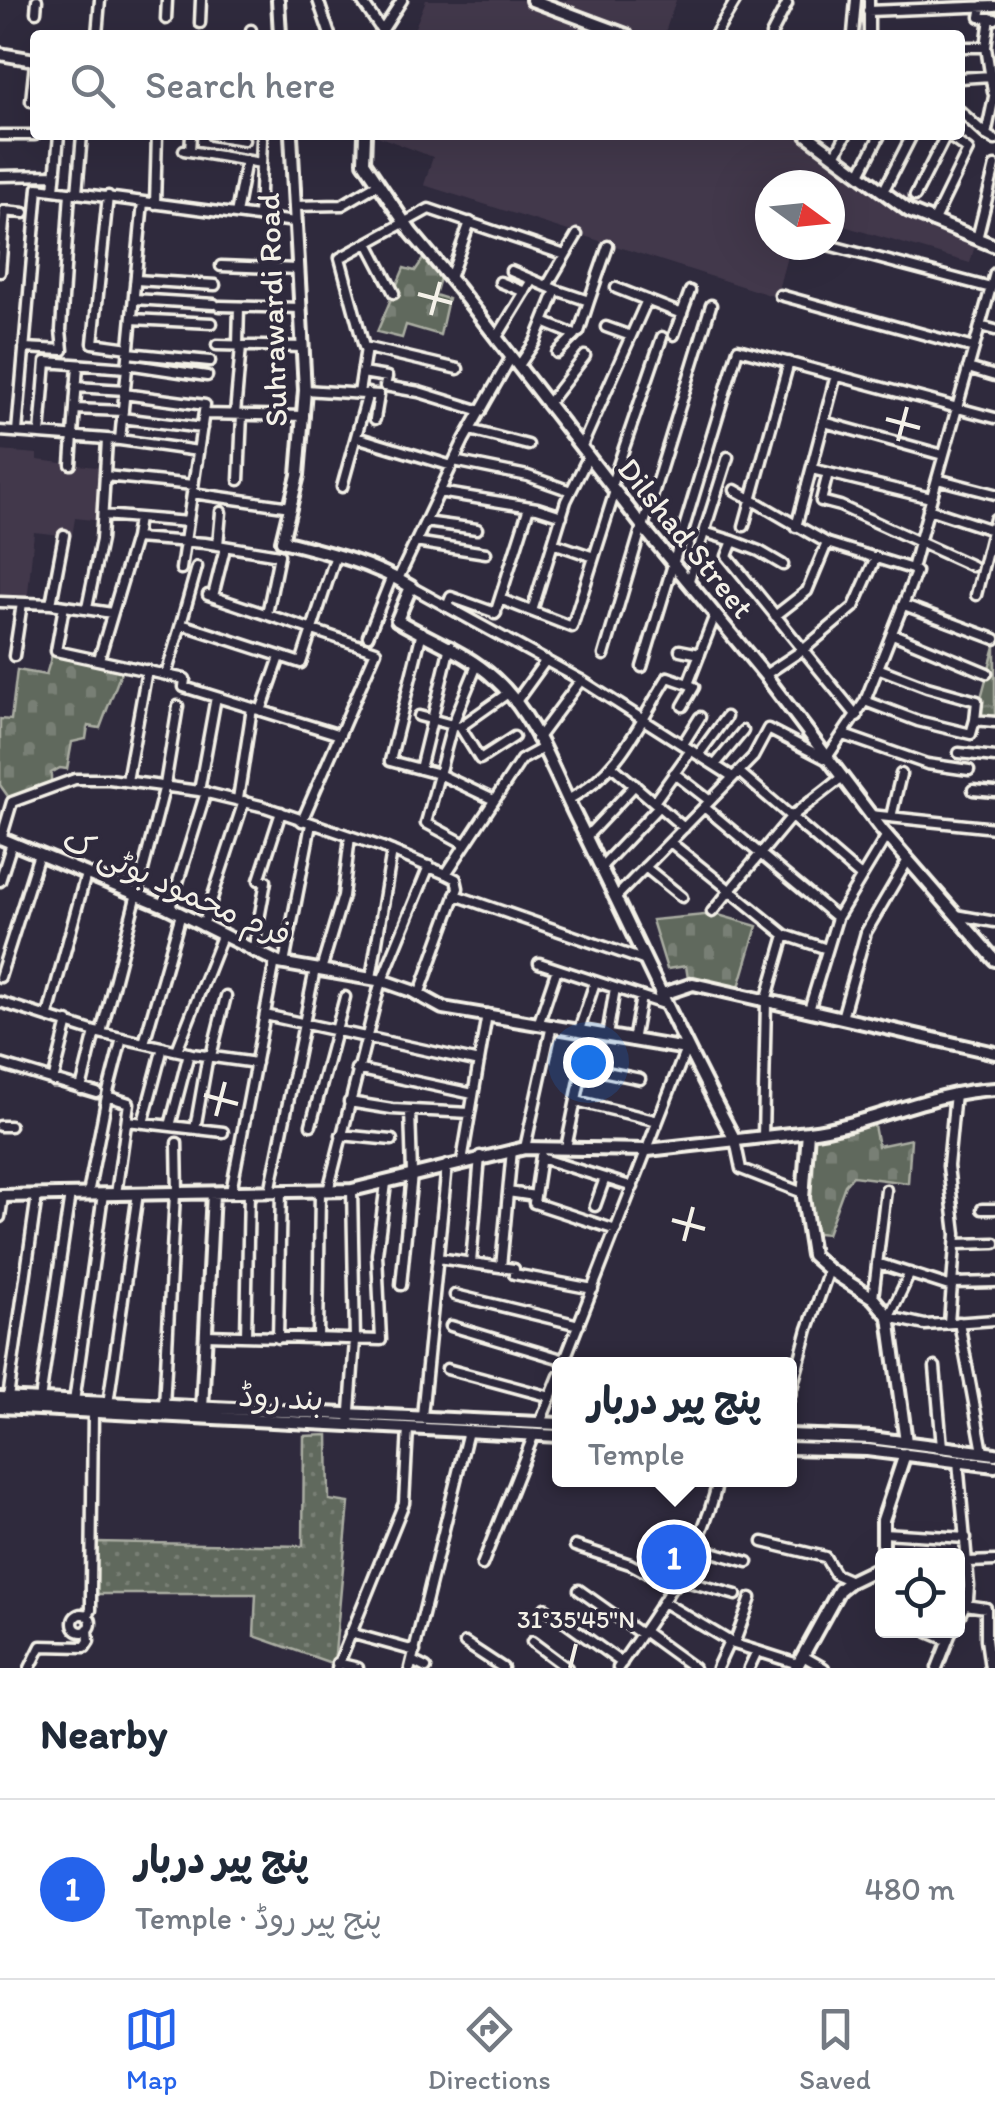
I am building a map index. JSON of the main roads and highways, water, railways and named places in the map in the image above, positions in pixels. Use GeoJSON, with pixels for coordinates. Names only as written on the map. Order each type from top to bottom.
{"type":"FeatureCollection","features":[{"type":"Feature","properties":{"kind":"place","name":"پنج پیر دربار"},"geometry":{"type":"Point","coordinates":[674,1557]}}]}
